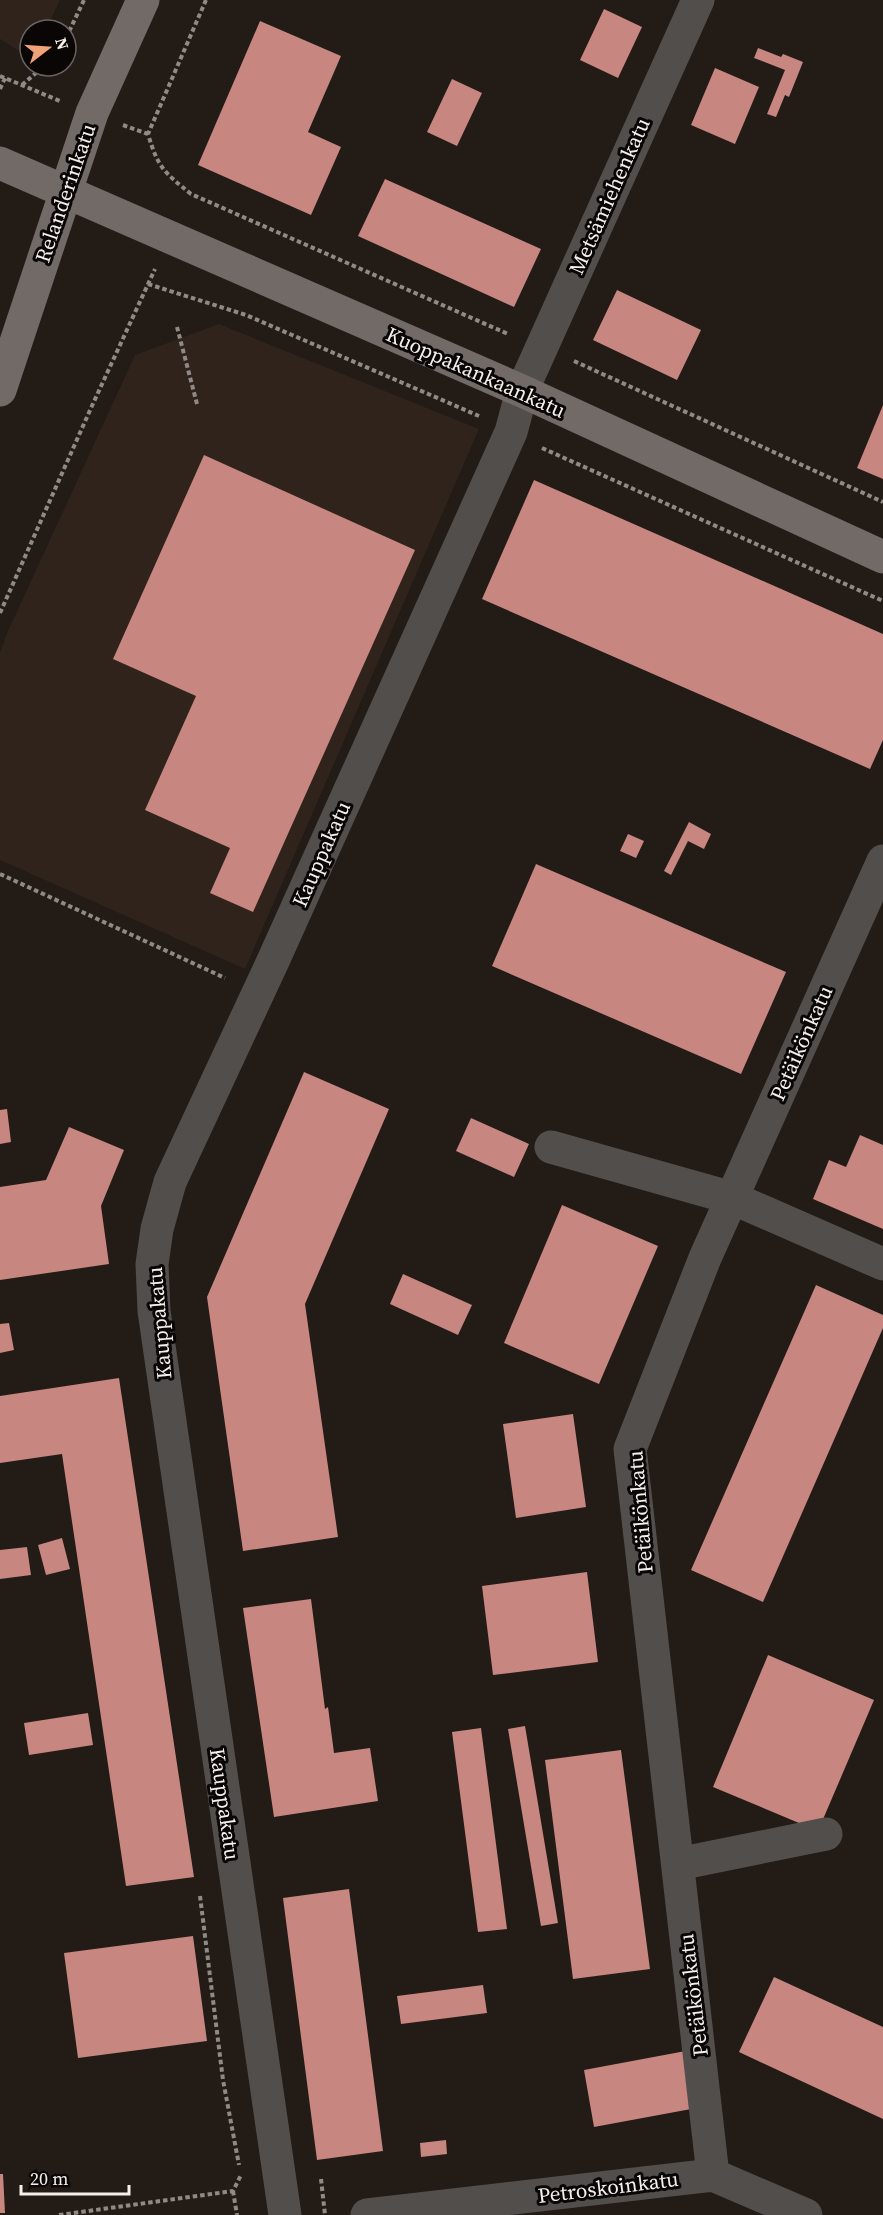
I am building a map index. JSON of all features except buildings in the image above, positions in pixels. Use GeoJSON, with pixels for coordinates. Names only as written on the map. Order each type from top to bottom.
{"type":"FeatureCollection","features":[{"type":"Feature","properties":{"kind":"main road","name":"Relanderinkatu"},"geometry":{"type":"LineString","coordinates":[[0,390],[92,113],[143,0]]}},
{"type":"Feature","properties":{"kind":"main road","name":"Kuoppakankaankatu"},"geometry":{"type":"LineString","coordinates":[[0,163],[522,392],[883,557]]}},
{"type":"Feature","properties":{"kind":"street","name":"Metsämiehenkatu"},"geometry":{"type":"LineString","coordinates":[[522,392],[698,0]]}},
{"type":"Feature","properties":{"kind":"street","name":"Kauppakatu"},"geometry":{"type":"LineString","coordinates":[[285,2215],[154,1311],[152,1264],[157,1229],[170,1182],[273,962],[507,442],[522,392]]}},
{"type":"Feature","properties":{"kind":"street","name":"Petäikönkatu"},"geometry":{"type":"LineString","coordinates":[[713,2175],[630,1449],[705,1258],[883,861]]}},
{"type":"Feature","properties":{"kind":"street"},"geometry":{"type":"LineString","coordinates":[[551,1147],[732,1198],[883,1264]]}},
{"type":"Feature","properties":{"kind":"street"},"geometry":{"type":"LineString","coordinates":[[678,1864],[826,1834]]}},
{"type":"Feature","properties":{"kind":"street","name":"Petroskoinkatu"},"geometry":{"type":"LineString","coordinates":[[367,2215],[713,2175],[807,2215]]}},
{"type":"Feature","properties":{"kind":"path"},"geometry":{"type":"LineString","coordinates":[[75,18],[84,0]]}},
{"type":"Feature","properties":{"kind":"path"},"geometry":{"type":"LineString","coordinates":[[206,0],[148,134],[156,158],[168,176],[191,194],[511,335]]}},
{"type":"Feature","properties":{"kind":"path"},"geometry":{"type":"LineString","coordinates":[[0,89],[2,77],[42,93]]}},
{"type":"Feature","properties":{"kind":"path"},"geometry":{"type":"LineString","coordinates":[[22,85],[30,78]]}},
{"type":"Feature","properties":{"kind":"path"},"geometry":{"type":"LineString","coordinates":[[0,613],[152,274]]}},
{"type":"Feature","properties":{"kind":"path"},"geometry":{"type":"LineString","coordinates":[[148,284],[246,315],[480,417]]}},
{"type":"Feature","properties":{"kind":"path"},"geometry":{"type":"LineString","coordinates":[[177,327],[197,404]]}},
{"type":"Feature","properties":{"kind":"path"},"geometry":{"type":"LineString","coordinates":[[574,361],[883,502]]}},
{"type":"Feature","properties":{"kind":"path"},"geometry":{"type":"LineString","coordinates":[[544,449],[883,601]]}},
{"type":"Feature","properties":{"kind":"path"},"geometry":{"type":"LineString","coordinates":[[0,874],[227,979]]}},
{"type":"Feature","properties":{"kind":"path"},"geometry":{"type":"LineString","coordinates":[[321,2179],[325,2215]]}},
{"type":"Feature","properties":{"kind":"path"},"geometry":{"type":"LineString","coordinates":[[233,2191],[237,2215]]}},
{"type":"Feature","properties":{"kind":"shaded area"},"geometry":{"type":"Polygon","coordinates":[[[0,0],[60,0],[52,18],[18,18],[18,50],[0,39],[0,0]]]}},
{"type":"Feature","properties":{"kind":"shaded area"},"geometry":{"type":"Polygon","coordinates":[[[219,324],[479,429],[245,969],[0,860],[0,652],[8,631],[135,355],[219,324]]]}}]}
